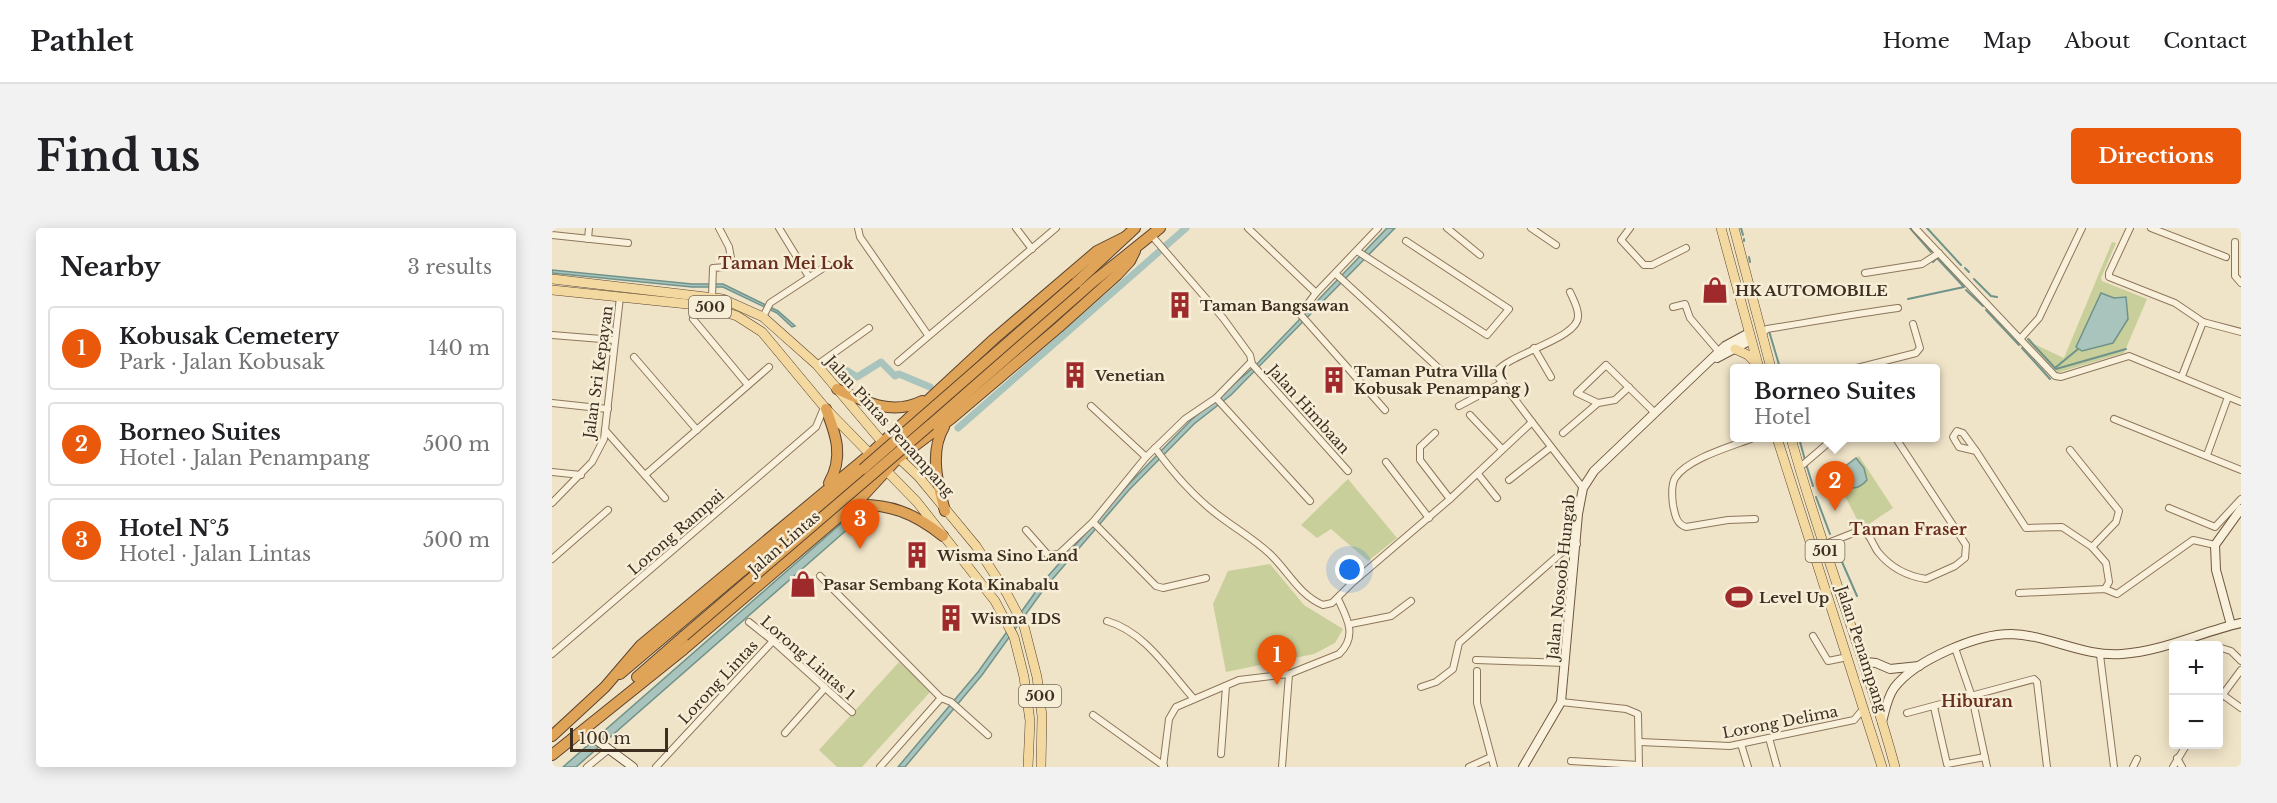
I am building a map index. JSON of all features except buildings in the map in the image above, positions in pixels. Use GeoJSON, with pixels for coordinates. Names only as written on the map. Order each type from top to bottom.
{"type":"FeatureCollection","features":[{"type":"Feature","properties":{"kind":"highway","name":"Jalan Lintas"},"geometry":{"type":"LineString","coordinates":[[552,754],[1135,228]]}},
{"type":"Feature","properties":{"kind":"highway","name":"Jalan Lintas"},"geometry":{"type":"LineString","coordinates":[[552,736],[605,687],[862,469],[930,425],[1094,282],[1135,251],[1155,240],[1160,228]]}},
{"type":"Feature","properties":{"kind":"highway","name":"Jalan Lintas"},"geometry":{"type":"LineString","coordinates":[[552,754],[578,735],[862,497],[885,471],[889,452],[911,417],[927,399],[1097,251],[1125,237]]}},
{"type":"Feature","properties":{"kind":"highway","name":"Jalan Lintas"},"geometry":{"type":"LineString","coordinates":[[605,687],[641,645],[814,498],[869,455],[889,452],[928,437],[1117,275],[1130,261],[1135,251]]}},
{"type":"Feature","properties":{"kind":"highway"},"geometry":{"type":"LineString","coordinates":[[837,389],[880,407],[911,407],[927,399]]}},
{"type":"Feature","properties":{"kind":"highway"},"geometry":{"type":"LineString","coordinates":[[814,498],[830,481],[836,467],[838,440],[823,406]]}},
{"type":"Feature","properties":{"kind":"highway"},"geometry":{"type":"LineString","coordinates":[[911,417],[904,431],[906,441],[918,443],[928,437]]}},
{"type":"Feature","properties":{"kind":"highway"},"geometry":{"type":"LineString","coordinates":[[945,511],[937,477],[936,454],[938,438],[952,418]]}},
{"type":"Feature","properties":{"kind":"highway"},"geometry":{"type":"LineString","coordinates":[[849,470],[861,468],[871,472],[872,480],[862,497]]}},
{"type":"Feature","properties":{"kind":"highway"},"geometry":{"type":"LineString","coordinates":[[852,505],[873,504],[901,510],[918,517],[943,536]]}},
{"type":"Feature","properties":{"kind":"main road"},"geometry":{"type":"LineString","coordinates":[[1721,228],[1754,336],[1758,364]]}},
{"type":"Feature","properties":{"kind":"main road"},"geometry":{"type":"LineString","coordinates":[[1734,228],[1756,313],[1754,336]]}},
{"type":"Feature","properties":{"kind":"main road","name":"Jalan Pintas Penampang"},"geometry":{"type":"LineString","coordinates":[[552,279],[712,296],[734,303],[763,317],[818,365],[889,452],[909,466],[930,490],[987,561],[1016,611],[1024,626],[1040,699],[1041,767]]}},
{"type":"Feature","properties":{"kind":"main road","name":"Jalan Pintas Penampang"},"geometry":{"type":"LineString","coordinates":[[552,290],[706,306],[748,322],[778,348],[823,406],[917,502],[986,586],[1014,637],[1028,700],[1028,767]]}},
{"type":"Feature","properties":{"kind":"main road"},"geometry":{"type":"LineString","coordinates":[[1754,336],[1765,344],[1771,364]]}},
{"type":"Feature","properties":{"kind":"main road","name":"Jalan Nosoob Hungab"},"geometry":{"type":"LineString","coordinates":[[1712,361],[1754,336]]}},
{"type":"Feature","properties":{"kind":"main road","name":"Jalan Nosoob Hungab"},"geometry":{"type":"LineString","coordinates":[[1523,767],[1548,729],[1561,702],[1583,488],[1594,471],[1733,339],[1754,336]]}},
{"type":"Feature","properties":{"kind":"main road"},"geometry":{"type":"LineString","coordinates":[[1735,349],[1748,355],[1756,364]]}},
{"type":"Feature","properties":{"kind":"main road","name":"Jalan Penampang"},"geometry":{"type":"LineString","coordinates":[[1778,442],[1882,767]]}},
{"type":"Feature","properties":{"kind":"main road","name":"Jalan Penampang"},"geometry":{"type":"LineString","coordinates":[[1792,442],[1823,545],[1865,662],[1895,767]]}},
{"type":"Feature","properties":{"kind":"main road"},"geometry":{"type":"LineString","coordinates":[[917,502],[930,490]]}},
{"type":"Feature","properties":{"kind":"main road"},"geometry":{"type":"LineString","coordinates":[[2231,625],[2216,570],[2215,545],[2241,509]]}},
{"type":"Feature","properties":{"kind":"main road"},"geometry":{"type":"LineString","coordinates":[[2192,641],[2241,623]]}},
{"type":"Feature","properties":{"kind":"main road"},"geometry":{"type":"LineString","coordinates":[[1882,723],[1890,694],[1896,685],[1919,666],[1955,648],[1987,636],[2011,634],[2100,655],[2124,654],[2169,647]]}},
{"type":"Feature","properties":{"kind":"main road"},"geometry":{"type":"LineString","coordinates":[[1853,673],[1865,662],[1876,663],[1890,669],[1919,666]]}},
{"type":"Feature","properties":{"kind":"main road"},"geometry":{"type":"LineString","coordinates":[[1890,669],[1895,676],[1896,685]]}},
{"type":"Feature","properties":{"kind":"main road"},"geometry":{"type":"LineString","coordinates":[[596,720],[596,737],[604,747]]}},
{"type":"Feature","properties":{"kind":"main road"},"geometry":{"type":"LineString","coordinates":[[578,735],[591,736],[633,767]]}},
{"type":"Feature","properties":{"kind":"street"},"geometry":{"type":"LineString","coordinates":[[588,239],[590,228]]}},
{"type":"Feature","properties":{"kind":"street"},"geometry":{"type":"LineString","coordinates":[[712,296],[713,268],[726,267],[731,258],[729,247],[719,228]]}},
{"type":"Feature","properties":{"kind":"street"},"geometry":{"type":"LineString","coordinates":[[779,228],[809,277]]}},
{"type":"Feature","properties":{"kind":"street"},"geometry":{"type":"LineString","coordinates":[[858,228],[860,237],[928,335]]}},
{"type":"Feature","properties":{"kind":"street"},"geometry":{"type":"LineString","coordinates":[[1016,228],[1032,249]]}},
{"type":"Feature","properties":{"kind":"street"},"geometry":{"type":"LineString","coordinates":[[898,362],[1056,228]]}},
{"type":"Feature","properties":{"kind":"street"},"geometry":{"type":"LineString","coordinates":[[1248,228],[1316,293]]}},
{"type":"Feature","properties":{"kind":"street"},"geometry":{"type":"LineString","coordinates":[[1378,228],[1359,252],[1316,293],[1300,314],[1385,410]]}},
{"type":"Feature","properties":{"kind":"street"},"geometry":{"type":"LineString","coordinates":[[1447,228],[1480,255]]}},
{"type":"Feature","properties":{"kind":"street"},"geometry":{"type":"LineString","coordinates":[[1531,228],[1556,245]]}},
{"type":"Feature","properties":{"kind":"street"},"geometry":{"type":"LineString","coordinates":[[1630,228],[1621,240],[1644,265],[1652,265],[1686,248]]}},
{"type":"Feature","properties":{"kind":"street"},"geometry":{"type":"LineString","coordinates":[[1915,228],[2058,378],[2129,356],[2241,402]]}},
{"type":"Feature","properties":{"kind":"street"},"geometry":{"type":"LineString","coordinates":[[2020,339],[2039,318],[2082,228]]}},
{"type":"Feature","properties":{"kind":"street"},"geometry":{"type":"LineString","coordinates":[[2130,228],[2109,273],[2109,278],[2175,303],[2203,322],[2241,332]]}},
{"type":"Feature","properties":{"kind":"street"},"geometry":{"type":"LineString","coordinates":[[2151,228],[2226,257]]}},
{"type":"Feature","properties":{"kind":"street"},"geometry":{"type":"LineString","coordinates":[[552,235],[628,243]]}},
{"type":"Feature","properties":{"kind":"street","name":"Jalan Himbaan"},"geometry":{"type":"LineString","coordinates":[[1155,240],[1223,318],[1250,355],[1252,363],[1348,471]]}},
{"type":"Feature","properties":{"kind":"street"},"geometry":{"type":"LineString","coordinates":[[1359,252],[1487,335],[1509,309],[1406,241]]}},
{"type":"Feature","properties":{"kind":"street"},"geometry":{"type":"LineString","coordinates":[[2235,242],[2235,276],[2241,284]]}},
{"type":"Feature","properties":{"kind":"street"},"geometry":{"type":"LineString","coordinates":[[1865,273],[1923,264],[1939,253]]}},
{"type":"Feature","properties":{"kind":"street"},"geometry":{"type":"LineString","coordinates":[[763,317],[770,304],[828,265]]}},
{"type":"Feature","properties":{"kind":"street"},"geometry":{"type":"LineString","coordinates":[[1336,274],[1345,285],[1446,375]]}},
{"type":"Feature","properties":{"kind":"street"},"geometry":{"type":"LineString","coordinates":[[1570,292],[1579,315],[1577,324],[1570,332],[1534,348],[1496,372],[1583,488]]}},
{"type":"Feature","properties":{"kind":"street","name":"Jalan Sri Kepayan"},"geometry":{"type":"LineString","coordinates":[[552,503],[581,475],[596,455],[605,430],[620,297]]}},
{"type":"Feature","properties":{"kind":"street"},"geometry":{"type":"LineString","coordinates":[[1672,307],[1685,303],[1690,318],[1719,352]]}},
{"type":"Feature","properties":{"kind":"street"},"geometry":{"type":"LineString","coordinates":[[1754,336],[1767,329],[1810,324],[1846,314],[1898,308]]}},
{"type":"Feature","properties":{"kind":"street"},"geometry":{"type":"LineString","coordinates":[[693,319],[748,385]]}},
{"type":"Feature","properties":{"kind":"street"},"geometry":{"type":"LineString","coordinates":[[2182,376],[2203,322]]}},
{"type":"Feature","properties":{"kind":"street"},"geometry":{"type":"LineString","coordinates":[[1874,364],[1916,352],[1920,348],[1913,324]]}},
{"type":"Feature","properties":{"kind":"street"},"geometry":{"type":"LineString","coordinates":[[818,365],[869,328]]}},
{"type":"Feature","properties":{"kind":"street"},"geometry":{"type":"LineString","coordinates":[[552,334],[614,340]]}},
{"type":"Feature","properties":{"kind":"street"},"geometry":{"type":"LineString","coordinates":[[1534,348],[1551,377]]}},
{"type":"Feature","properties":{"kind":"street"},"geometry":{"type":"LineString","coordinates":[[634,357],[698,430]]}},
{"type":"Feature","properties":{"kind":"street"},"geometry":{"type":"LineString","coordinates":[[1026,530],[1048,555],[1059,554],[1095,524],[1146,457],[1157,451],[1185,420],[1216,398],[1252,363]]}},
{"type":"Feature","properties":{"kind":"street"},"geometry":{"type":"LineString","coordinates":[[1598,403],[1578,393],[1602,366],[1609,366],[1654,412]]}},
{"type":"Feature","properties":{"kind":"street"},"geometry":{"type":"LineString","coordinates":[[645,476],[769,367]]}},
{"type":"Feature","properties":{"kind":"street"},"geometry":{"type":"LineString","coordinates":[[1459,406],[1502,383]]}},
{"type":"Feature","properties":{"kind":"street"},"geometry":{"type":"LineString","coordinates":[[1563,433],[1598,403],[1615,399],[1629,387]]}},
{"type":"Feature","properties":{"kind":"street"},"geometry":{"type":"LineString","coordinates":[[2207,455],[2229,397]]}},
{"type":"Feature","properties":{"kind":"street"},"geometry":{"type":"LineString","coordinates":[[1216,398],[1310,501]]}},
{"type":"Feature","properties":{"kind":"street"},"geometry":{"type":"LineString","coordinates":[[552,403],[608,409]]}},
{"type":"Feature","properties":{"kind":"street"},"geometry":{"type":"LineString","coordinates":[[823,406],[823,414],[816,427],[830,429],[838,440]]}},
{"type":"Feature","properties":{"kind":"street"},"geometry":{"type":"LineString","coordinates":[[1091,406],[1146,457]]}},
{"type":"Feature","properties":{"kind":"street"},"geometry":{"type":"LineString","coordinates":[[1470,415],[1502,449]]}},
{"type":"Feature","properties":{"kind":"street"},"geometry":{"type":"LineString","coordinates":[[2114,419],[2241,470]]}},
{"type":"Feature","properties":{"kind":"street"},"geometry":{"type":"LineString","coordinates":[[1157,451],[1221,518],[1250,536],[1273,557],[1306,595],[1323,605],[1338,599],[1352,583],[1429,518],[1532,422]]}},
{"type":"Feature","properties":{"kind":"street","name":"Lorong Rampai"},"geometry":{"type":"LineString","coordinates":[[553,651],[816,427]]}},
{"type":"Feature","properties":{"kind":"street"},"geometry":{"type":"LineString","coordinates":[[605,430],[665,498]]}},
{"type":"Feature","properties":{"kind":"street"},"geometry":{"type":"LineString","coordinates":[[1435,433],[1420,447],[1420,460],[1450,499]]}},
{"type":"Feature","properties":{"kind":"street"},"geometry":{"type":"LineString","coordinates":[[1743,442],[1706,456],[1684,470],[1674,481],[1672,497],[1677,521],[1686,527],[1728,520],[1755,519]]}},
{"type":"Feature","properties":{"kind":"street"},"geometry":{"type":"LineString","coordinates":[[1799,468],[1829,442]]}},
{"type":"Feature","properties":{"kind":"street"},"geometry":{"type":"LineString","coordinates":[[1823,545],[1861,530],[1867,532],[1878,551],[1897,570],[1926,579],[1955,566],[1965,558],[1966,545],[1898,442]]}},
{"type":"Feature","properties":{"kind":"street"},"geometry":{"type":"LineString","coordinates":[[1509,480],[1551,447]]}},
{"type":"Feature","properties":{"kind":"street"},"geometry":{"type":"LineString","coordinates":[[2070,450],[2119,511],[2116,522],[2092,547]]}},
{"type":"Feature","properties":{"kind":"street"},"geometry":{"type":"LineString","coordinates":[[1976,451],[2026,528],[2062,527],[2092,547],[2106,563],[2109,582],[2105,589]]}},
{"type":"Feature","properties":{"kind":"street"},"geometry":{"type":"LineString","coordinates":[[1386,462],[1429,518]]}},
{"type":"Feature","properties":{"kind":"street"},"geometry":{"type":"LineString","coordinates":[[552,472],[581,475]]}},
{"type":"Feature","properties":{"kind":"street"},"geometry":{"type":"LineString","coordinates":[[1478,474],[1497,498]]}},
{"type":"Feature","properties":{"kind":"street"},"geometry":{"type":"LineString","coordinates":[[2169,508],[2215,527],[2241,499]]}},
{"type":"Feature","properties":{"kind":"street"},"geometry":{"type":"LineString","coordinates":[[552,559],[608,510]]}},
{"type":"Feature","properties":{"kind":"street"},"geometry":{"type":"LineString","coordinates":[[1095,524],[1156,586],[1163,588],[1206,578]]}},
{"type":"Feature","properties":{"kind":"street"},"geometry":{"type":"LineString","coordinates":[[2019,593],[2105,589],[2117,594],[2193,540],[2215,545]]}},
{"type":"Feature","properties":{"kind":"street"},"geometry":{"type":"LineString","coordinates":[[1421,687],[1436,682],[1453,669],[1459,643],[1567,548],[1576,544]]}},
{"type":"Feature","properties":{"kind":"street"},"geometry":{"type":"LineString","coordinates":[[820,576],[941,698],[953,705],[988,735]]}},
{"type":"Feature","properties":{"kind":"street"},"geometry":{"type":"LineString","coordinates":[[1164,767],[1169,719],[1176,707],[1239,680],[1289,674],[1339,654],[1346,648],[1351,634],[1351,624],[1338,599]]}},
{"type":"Feature","properties":{"kind":"street"},"geometry":{"type":"LineString","coordinates":[[1351,624],[1391,616],[1411,601]]}},
{"type":"Feature","properties":{"kind":"street"},"geometry":{"type":"LineString","coordinates":[[1107,621],[1123,626],[1138,635],[1194,699]]}},
{"type":"Feature","properties":{"kind":"street","name":"Lorong Lintas 1"},"geometry":{"type":"LineString","coordinates":[[749,622],[773,640],[852,712]]}},
{"type":"Feature","properties":{"kind":"street"},"geometry":{"type":"LineString","coordinates":[[1813,636],[1828,661],[1848,657]]}},
{"type":"Feature","properties":{"kind":"street","name":"Lorong Lintas"},"geometry":{"type":"LineString","coordinates":[[656,767],[773,640]]}},
{"type":"Feature","properties":{"kind":"street"},"geometry":{"type":"LineString","coordinates":[[1955,648],[1972,697],[1986,767]]}},
{"type":"Feature","properties":{"kind":"street"},"geometry":{"type":"LineString","coordinates":[[2223,649],[2230,651],[2241,661]]}},
{"type":"Feature","properties":{"kind":"street"},"geometry":{"type":"LineString","coordinates":[[2100,655],[2114,767]]}},
{"type":"Feature","properties":{"kind":"street"},"geometry":{"type":"LineString","coordinates":[[1476,660],[1566,663]]}},
{"type":"Feature","properties":{"kind":"street"},"geometry":{"type":"LineString","coordinates":[[2223,695],[2241,670]]}},
{"type":"Feature","properties":{"kind":"street"},"geometry":{"type":"LineString","coordinates":[[1477,671],[1477,703],[1494,767]]}},
{"type":"Feature","properties":{"kind":"street"},"geometry":{"type":"LineString","coordinates":[[1282,767],[1289,674]]}},
{"type":"Feature","properties":{"kind":"street"},"geometry":{"type":"LineString","coordinates":[[1907,713],[2034,679],[2037,682],[2046,767]]}},
{"type":"Feature","properties":{"kind":"street"},"geometry":{"type":"LineString","coordinates":[[1221,754],[1226,686]]}},
{"type":"Feature","properties":{"kind":"street"},"geometry":{"type":"LineString","coordinates":[[785,733],[825,688]]}},
{"type":"Feature","properties":{"kind":"street"},"geometry":{"type":"LineString","coordinates":[[880,767],[941,698]]}},
{"type":"Feature","properties":{"kind":"street"},"geometry":{"type":"LineString","coordinates":[[2223,699],[2241,708]]}},
{"type":"Feature","properties":{"kind":"street"},"geometry":{"type":"LineString","coordinates":[[1561,702],[1631,710],[1639,716],[1639,766],[1571,761]]}},
{"type":"Feature","properties":{"kind":"street","name":"Lorong Delima"},"geometry":{"type":"LineString","coordinates":[[1640,742],[1710,747],[1741,744],[1854,720],[1864,707]]}},
{"type":"Feature","properties":{"kind":"street"},"geometry":{"type":"LineString","coordinates":[[1934,707],[1947,764],[1985,757]]}},
{"type":"Feature","properties":{"kind":"street"},"geometry":{"type":"LineString","coordinates":[[1093,715],[1164,767]]}},
{"type":"Feature","properties":{"kind":"street","name":"Lorong Delima"},"geometry":{"type":"LineString","coordinates":[[1854,720],[1864,723],[1872,730]]}},
{"type":"Feature","properties":{"kind":"street"},"geometry":{"type":"LineString","coordinates":[[1769,738],[1777,767]]}},
{"type":"Feature","properties":{"kind":"street"},"geometry":{"type":"LineString","coordinates":[[1741,744],[1748,767]]}},
{"type":"Feature","properties":{"kind":"street"},"geometry":{"type":"LineString","coordinates":[[588,767],[604,747]]}},
{"type":"Feature","properties":{"kind":"street"},"geometry":{"type":"LineString","coordinates":[[2173,767],[2183,749]]}},
{"type":"Feature","properties":{"kind":"street"},"geometry":{"type":"LineString","coordinates":[[1469,767],[1491,758]]}},
{"type":"Feature","properties":{"kind":"street"},"geometry":{"type":"LineString","coordinates":[[2177,758],[2182,767]]}},
{"type":"Feature","properties":{"kind":"street"},"geometry":{"type":"LineString","coordinates":[[2133,767],[2137,759]]}},
{"type":"Feature","properties":{"kind":"green space"},"geometry":{"type":"Polygon","coordinates":[[[2112,242],[2116,243],[2101,278],[2102,281],[2147,299],[2124,353],[2057,373],[2027,340],[2030,338],[2034,344],[2064,358],[2112,242]],[[2101,293],[2076,347],[2082,351],[2113,343],[2128,319],[2122,304],[2101,293]]]}},
{"type":"Feature","properties":{"kind":"green space"},"geometry":{"type":"Polygon","coordinates":[[[1859,456],[1893,508],[1866,526],[1860,525],[1834,475],[1840,484],[1864,468],[1856,458],[1859,456]]]}},
{"type":"Feature","properties":{"kind":"green space"},"geometry":{"type":"Polygon","coordinates":[[[1348,479],[1397,538],[1368,561],[1331,529],[1317,538],[1301,525],[1348,479]]]}},
{"type":"Feature","properties":{"kind":"green space"},"geometry":{"type":"Polygon","coordinates":[[[1270,564],[1304,605],[1343,629],[1335,643],[1314,654],[1226,672],[1213,604],[1228,571],[1270,564]]]}},
{"type":"Feature","properties":{"kind":"green space"},"geometry":{"type":"Polygon","coordinates":[[[899,662],[931,691],[862,767],[837,767],[819,750],[899,662]]]}},
{"type":"Feature","properties":{"kind":"water"},"geometry":{"type":"Polygon","coordinates":[[[1387,228],[1395,228],[1231,395],[1194,424],[1129,490],[1044,589],[982,675],[905,767],[898,767],[978,672],[1042,583],[1128,485],[1191,420],[1254,367],[1387,228]]]}},
{"type":"Feature","properties":{"kind":"water"},"geometry":{"type":"Polygon","coordinates":[[[552,270],[692,284],[723,284],[778,311],[795,326],[792,327],[777,313],[723,287],[692,287],[552,273],[552,270]]]}},
{"type":"Feature","properties":{"kind":"water"},"geometry":{"type":"Polygon","coordinates":[[[2101,293],[2114,298],[2126,297],[2128,319],[2113,343],[2082,351],[2076,347],[2101,293]]]}},
{"type":"Feature","properties":{"kind":"water"},"geometry":{"type":"Polygon","coordinates":[[[1856,458],[1864,468],[1867,480],[1858,487],[1849,488],[1841,483],[1835,474],[1856,458]]]}},
{"type":"Feature","properties":{"kind":"water"},"geometry":{"type":"Polygon","coordinates":[[[852,514],[858,520],[576,767],[563,767],[852,514]]]}},
{"type":"Feature","properties":{"kind":"waterway"},"geometry":{"type":"LineString","coordinates":[[958,428],[1186,228]]}},
{"type":"Feature","properties":{"kind":"waterway"},"geometry":{"type":"LineString","coordinates":[[1741,228],[1743,235]]}},
{"type":"Feature","properties":{"kind":"waterway"},"geometry":{"type":"LineString","coordinates":[[1910,228],[1931,252]]}},
{"type":"Feature","properties":{"kind":"waterway"},"geometry":{"type":"LineString","coordinates":[[1927,228],[1961,265]]}},
{"type":"Feature","properties":{"kind":"waterway"},"geometry":{"type":"LineString","coordinates":[[1749,257],[1750,262]]}},
{"type":"Feature","properties":{"kind":"waterway"},"geometry":{"type":"LineString","coordinates":[[1908,299],[1964,287],[1937,258],[1933,262]]}},
{"type":"Feature","properties":{"kind":"waterway"},"geometry":{"type":"LineString","coordinates":[[1965,268],[1969,272]]}},
{"type":"Feature","properties":{"kind":"waterway"},"geometry":{"type":"LineString","coordinates":[[1974,279],[1991,296],[1997,297]]}},
{"type":"Feature","properties":{"kind":"waterway"},"geometry":{"type":"LineString","coordinates":[[1966,290],[1983,306]]}},
{"type":"Feature","properties":{"kind":"waterway"},"geometry":{"type":"LineString","coordinates":[[1986,310],[2019,345]]}},
{"type":"Feature","properties":{"kind":"waterway"},"geometry":{"type":"LineString","coordinates":[[1769,331],[1779,364]]}},
{"type":"Feature","properties":{"kind":"waterway"},"geometry":{"type":"LineString","coordinates":[[2028,339],[2056,369],[2126,349]]}},
{"type":"Feature","properties":{"kind":"waterway"},"geometry":{"type":"LineString","coordinates":[[2022,348],[2050,379]]}},
{"type":"Feature","properties":{"kind":"waterway"},"geometry":{"type":"LineString","coordinates":[[2055,368],[2078,349]]}},
{"type":"Feature","properties":{"kind":"waterway"},"geometry":{"type":"LineString","coordinates":[[833,362],[857,377],[881,362],[895,376],[899,374],[930,387]]}},
{"type":"Feature","properties":{"kind":"waterway"},"geometry":{"type":"LineString","coordinates":[[1800,442],[1805,460]]}},
{"type":"Feature","properties":{"kind":"waterway"},"geometry":{"type":"LineString","coordinates":[[1806,464],[1813,486]]}},
{"type":"Feature","properties":{"kind":"waterway"},"geometry":{"type":"LineString","coordinates":[[1816,497],[1830,534]]}},
{"type":"Feature","properties":{"kind":"waterway"},"geometry":{"type":"LineString","coordinates":[[1835,546],[1857,596]]}},
{"type":"Feature","properties":{"kind":"place","name":"HK AUTOMOBILE"},"geometry":{"type":"Point","coordinates":[1715,290]}},
{"type":"Feature","properties":{"kind":"place","name":"Taman Bangsawan"},"geometry":{"type":"Point","coordinates":[1180,305]}},
{"type":"Feature","properties":{"kind":"place","name":"Venetian"},"geometry":{"type":"Point","coordinates":[1075,375]}},
{"type":"Feature","properties":{"kind":"place","name":"Taman Putra Villa ( Kobusak Penampang )"},"geometry":{"type":"Point","coordinates":[1334,380]}},
{"type":"Feature","properties":{"kind":"place","name":"Borneo Suites"},"geometry":{"type":"Point","coordinates":[1835,511]}},
{"type":"Feature","properties":{"kind":"place","name":"Hotel N°5"},"geometry":{"type":"Point","coordinates":[860,549]}},
{"type":"Feature","properties":{"kind":"place","name":"Wisma Sino Land"},"geometry":{"type":"Point","coordinates":[917,555]}},
{"type":"Feature","properties":{"kind":"place","name":"Pasar Sembang Kota Kinabalu"},"geometry":{"type":"Point","coordinates":[803,584]}},
{"type":"Feature","properties":{"kind":"place","name":"Level Up"},"geometry":{"type":"Point","coordinates":[1739,597]}},
{"type":"Feature","properties":{"kind":"place","name":"Wisma IDS"},"geometry":{"type":"Point","coordinates":[951,618]}},
{"type":"Feature","properties":{"kind":"place","name":"Kobusak Cemetery"},"geometry":{"type":"Point","coordinates":[1277,685]}},
{"type":"Feature","properties":{"kind":"district","name":"Taman Mei Lok"},"geometry":{"type":"Point","coordinates":[786,263]}},
{"type":"Feature","properties":{"kind":"district","name":"Taman Fraser"},"geometry":{"type":"Point","coordinates":[1908,529]}},
{"type":"Feature","properties":{"kind":"district","name":"Hiburan"},"geometry":{"type":"Point","coordinates":[1977,701]}}]}
